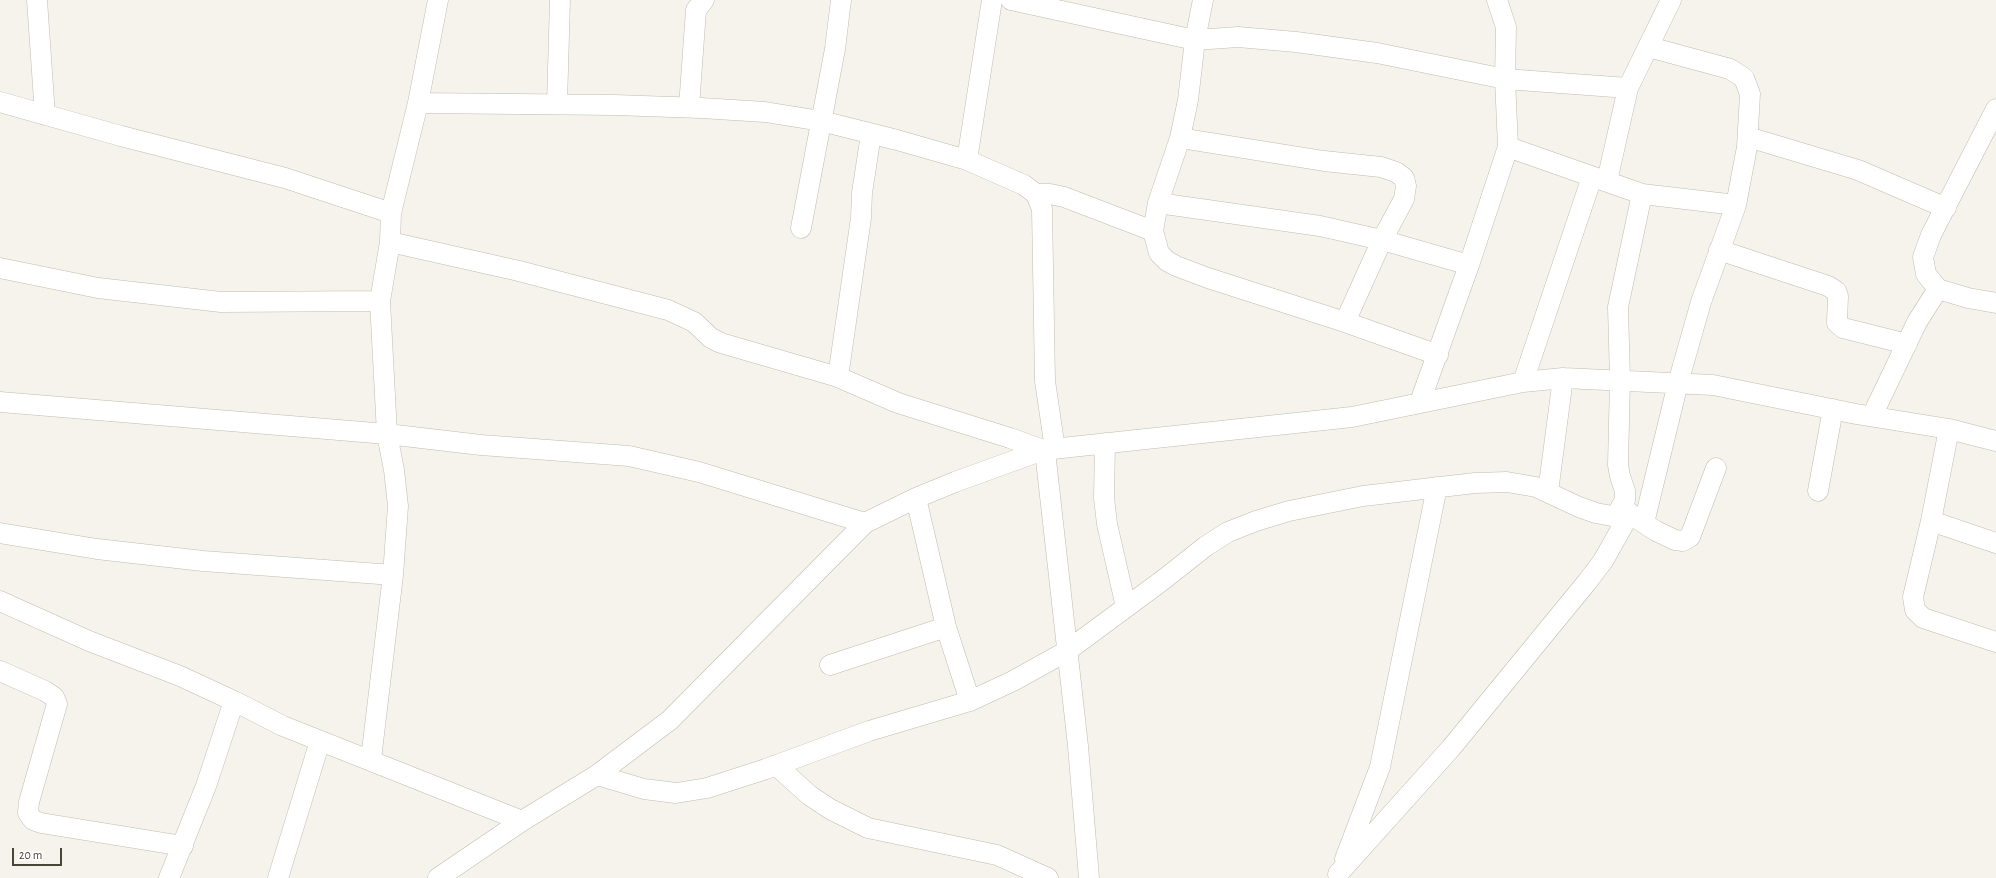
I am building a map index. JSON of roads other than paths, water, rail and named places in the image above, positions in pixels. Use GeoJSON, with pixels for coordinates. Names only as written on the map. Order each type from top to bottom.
{"type":"FeatureCollection","features":[{"type":"Feature","properties":{"kind":"street"},"geometry":{"type":"LineString","coordinates":[[37,0],[45,115]]}},
{"type":"Feature","properties":{"kind":"street"},"geometry":{"type":"LineString","coordinates":[[371,759],[393,575],[398,506],[394,470],[387,434],[380,301],[390,242],[391,213],[418,103],[438,0]]}},
{"type":"Feature","properties":{"kind":"street"},"geometry":{"type":"LineString","coordinates":[[557,104],[560,0]]}},
{"type":"Feature","properties":{"kind":"street"},"geometry":{"type":"LineString","coordinates":[[689,107],[696,10],[704,0]]}},
{"type":"Feature","properties":{"kind":"street"},"geometry":{"type":"LineString","coordinates":[[801,228],[820,121],[835,49],[841,0]]}},
{"type":"Feature","properties":{"kind":"street"},"geometry":{"type":"LineString","coordinates":[[967,160],[992,0]]}},
{"type":"Feature","properties":{"kind":"street"},"geometry":{"type":"LineString","coordinates":[[1011,0],[1195,40],[1238,37],[1296,42],[1377,53],[1505,79],[1628,88]]}},
{"type":"Feature","properties":{"kind":"street"},"geometry":{"type":"LineString","coordinates":[[1203,0],[1195,40],[1188,100],[1180,138],[1158,203],[1153,231],[1160,253],[1167,261],[1176,266],[1208,278],[1345,322],[1438,355]]}},
{"type":"Feature","properties":{"kind":"street"},"geometry":{"type":"LineString","coordinates":[[1420,402],[1438,355],[1508,147],[1505,79],[1506,27],[1497,0]]}},
{"type":"Feature","properties":{"kind":"street"},"geometry":{"type":"LineString","coordinates":[[1523,382],[1600,179],[1628,88],[1649,48],[1671,0]]}},
{"type":"Feature","properties":{"kind":"street"},"geometry":{"type":"LineString","coordinates":[[1336,876],[1451,748],[1587,582],[1603,561],[1632,515],[1678,383],[1701,302],[1736,205],[1748,137],[1750,94],[1744,78],[1730,69],[1649,48]]}},
{"type":"Feature","properties":{"kind":"street"},"geometry":{"type":"LineString","coordinates":[[0,102],[121,136],[285,178],[391,213]]}},
{"type":"Feature","properties":{"kind":"street"},"geometry":{"type":"LineString","coordinates":[[418,103],[689,107],[765,112],[820,121],[967,160],[1024,185],[1036,194],[1042,209],[1045,381],[1049,450],[1046,460],[1078,746],[1089,878]]}},
{"type":"Feature","properties":{"kind":"street"},"geometry":{"type":"LineString","coordinates":[[1996,109],[1923,257],[1926,274],[1938,289],[1968,298],[1996,303]]}},
{"type":"Feature","properties":{"kind":"street"},"geometry":{"type":"LineString","coordinates":[[838,377],[861,218],[862,193],[871,134]]}},
{"type":"Feature","properties":{"kind":"street"},"geometry":{"type":"LineString","coordinates":[[1748,137],[1858,170],[1946,208]]}},
{"type":"Feature","properties":{"kind":"street"},"geometry":{"type":"LineString","coordinates":[[1180,138],[1324,161],[1381,167],[1396,172],[1404,178],[1406,186],[1404,199],[1382,240],[1345,322]]}},
{"type":"Feature","properties":{"kind":"street"},"geometry":{"type":"LineString","coordinates":[[1508,147],[1642,194],[1736,205]]}},
{"type":"Feature","properties":{"kind":"street"},"geometry":{"type":"LineString","coordinates":[[1036,194],[1050,194],[1069,199],[1153,231]]}},
{"type":"Feature","properties":{"kind":"street"},"geometry":{"type":"LineString","coordinates":[[1632,515],[1625,500],[1625,491],[1618,465],[1620,380],[1618,307],[1642,194]]}},
{"type":"Feature","properties":{"kind":"street"},"geometry":{"type":"LineString","coordinates":[[1158,203],[1320,226],[1382,240],[1469,265]]}},
{"type":"Feature","properties":{"kind":"street"},"geometry":{"type":"LineString","coordinates":[[390,242],[519,271],[668,310],[694,322],[711,338],[721,343],[838,377],[898,403],[1049,450]]}},
{"type":"Feature","properties":{"kind":"street"},"geometry":{"type":"LineString","coordinates":[[1720,250],[1828,286],[1836,291],[1838,296],[1837,323],[1843,328],[1907,344]]}},
{"type":"Feature","properties":{"kind":"street"},"geometry":{"type":"LineString","coordinates":[[0,268],[98,288],[221,302],[380,301]]}},
{"type":"Feature","properties":{"kind":"street"},"geometry":{"type":"LineString","coordinates":[[1872,416],[1928,303],[1938,289]]}},
{"type":"Feature","properties":{"kind":"street"},"geometry":{"type":"LineString","coordinates":[[1548,492],[1563,378]]}},
{"type":"Feature","properties":{"kind":"street"},"geometry":{"type":"LineString","coordinates":[[438,878],[522,821],[597,775],[670,720],[865,523],[916,498],[1049,450],[1352,417],[1523,382],[1563,378],[1713,385],[1833,409],[1949,429],[1996,441]]}},
{"type":"Feature","properties":{"kind":"street"},"geometry":{"type":"LineString","coordinates":[[0,402],[387,434],[481,445],[630,456],[699,472],[865,523]]}},
{"type":"Feature","properties":{"kind":"street"},"geometry":{"type":"LineString","coordinates":[[1818,491],[1833,409]]}},
{"type":"Feature","properties":{"kind":"street"},"geometry":{"type":"LineString","coordinates":[[1949,429],[1931,521],[1913,597],[1915,610],[1923,618],[1996,642]]}},
{"type":"Feature","properties":{"kind":"street"},"geometry":{"type":"LineString","coordinates":[[1105,443],[1104,498],[1107,524],[1126,607]]}},
{"type":"Feature","properties":{"kind":"street"},"geometry":{"type":"LineString","coordinates":[[597,775],[644,789],[676,792],[708,788],[776,766],[869,731],[970,701],[1013,681],[1068,651],[1206,546],[1228,532],[1256,521],[1289,511],[1363,496],[1437,487],[1507,482],[1536,487],[1579,507],[1596,513],[1612,516],[1618,514],[1632,515],[1675,540],[1683,541],[1690,537],[1716,468]]}},
{"type":"Feature","properties":{"kind":"street"},"geometry":{"type":"LineString","coordinates":[[1336,876],[1349,852],[1380,767],[1437,487]]}},
{"type":"Feature","properties":{"kind":"street"},"geometry":{"type":"LineString","coordinates":[[916,498],[946,627],[970,701]]}},
{"type":"Feature","properties":{"kind":"street"},"geometry":{"type":"LineString","coordinates":[[1931,521],[1996,544]]}},
{"type":"Feature","properties":{"kind":"street"},"geometry":{"type":"LineString","coordinates":[[0,533],[97,549],[204,562],[393,575]]}},
{"type":"Feature","properties":{"kind":"street"},"geometry":{"type":"LineString","coordinates":[[0,601],[89,641],[180,676],[284,726],[320,741],[371,759],[522,821]]}},
{"type":"Feature","properties":{"kind":"street"},"geometry":{"type":"LineString","coordinates":[[830,665],[946,627]]}},
{"type":"Feature","properties":{"kind":"street"},"geometry":{"type":"LineString","coordinates":[[0,671],[54,696],[57,704],[29,802],[28,813],[33,820],[41,823],[183,846]]}},
{"type":"Feature","properties":{"kind":"street"},"geometry":{"type":"LineString","coordinates":[[168,878],[183,846],[206,786],[234,701]]}},
{"type":"Feature","properties":{"kind":"street"},"geometry":{"type":"LineString","coordinates":[[278,878],[320,741]]}},
{"type":"Feature","properties":{"kind":"street"},"geometry":{"type":"LineString","coordinates":[[776,766],[809,795],[830,809],[868,828],[997,855],[1048,878]]}}]}
